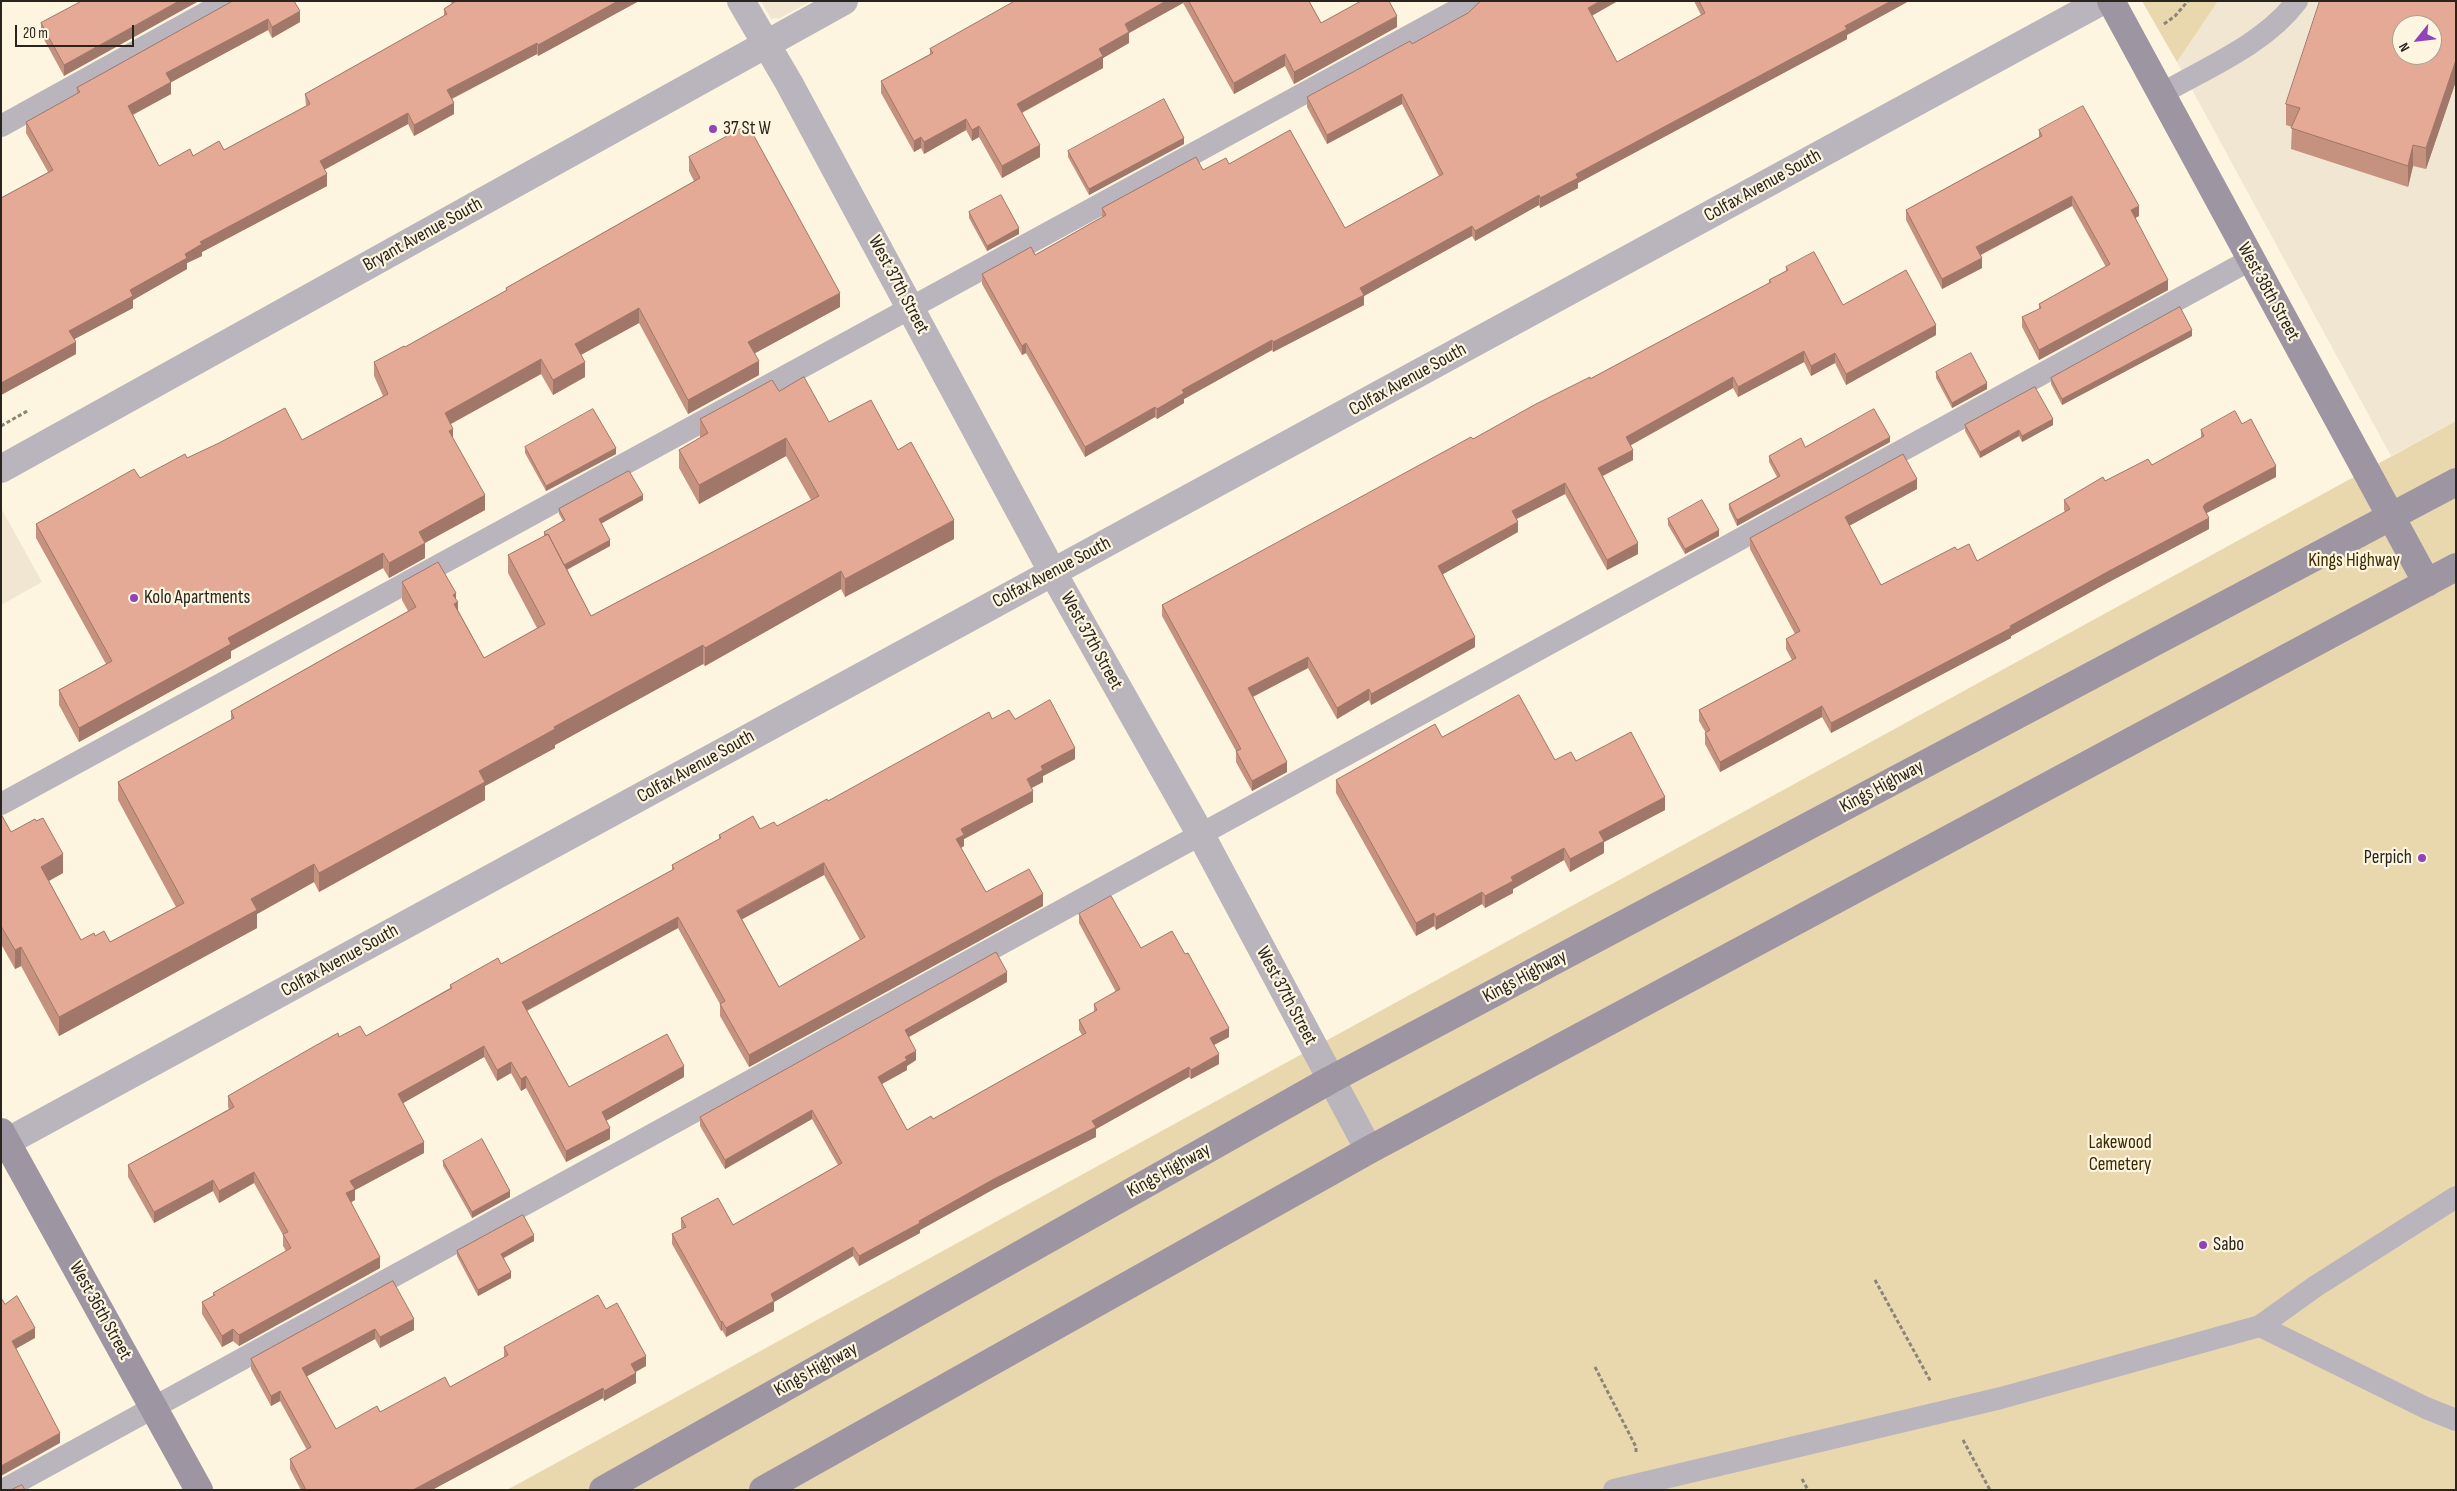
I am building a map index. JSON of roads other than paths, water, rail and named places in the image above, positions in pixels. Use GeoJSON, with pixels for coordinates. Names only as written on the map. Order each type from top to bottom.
{"type":"FeatureCollection","features":[{"type":"Feature","properties":{"kind":"street","name":"West 37th Street"},"geometry":{"type":"LineString","coordinates":[[741,1],[767,44],[1053,573],[1201,835],[1369,1150]]}},
{"type":"Feature","properties":{"kind":"street","name":"Bryant Avenue South"},"geometry":{"type":"LineString","coordinates":[[1,469],[844,1]]}},
{"type":"Feature","properties":{"kind":"street","name":"Colfax Avenue South"},"geometry":{"type":"LineString","coordinates":[[3,1140],[1053,573],[2102,1]]}},
{"type":"Feature","properties":{"kind":"street","name":"West 38th Street"},"geometry":{"type":"LineString","coordinates":[[2111,1],[2426,583]]}},
{"type":"Feature","properties":{"kind":"street","name":"Kings Highway"},"geometry":{"type":"LineString","coordinates":[[603,1490],[1330,1080],[2456,482]]}},
{"type":"Feature","properties":{"kind":"street"},"geometry":{"type":"LineString","coordinates":[[763,1490],[1369,1150],[2456,567]]}},
{"type":"Feature","properties":{"kind":"street","name":"West 36th Street"},"geometry":{"type":"LineString","coordinates":[[3,1140],[199,1490]]}},
{"type":"Feature","properties":{"kind":"lane"},"geometry":{"type":"LineString","coordinates":[[1,126],[227,1]]}},
{"type":"Feature","properties":{"kind":"lane"},"geometry":{"type":"LineString","coordinates":[[1,804],[1473,1]]}},
{"type":"Feature","properties":{"kind":"lane"},"geometry":{"type":"LineString","coordinates":[[2161,94],[2249,44],[2288,14],[2297,1]]}},
{"type":"Feature","properties":{"kind":"lane"},"geometry":{"type":"LineString","coordinates":[[4,1490],[2250,260]]}},
{"type":"Feature","properties":{"kind":"lane"},"geometry":{"type":"LineString","coordinates":[[1614,1490],[1639,1487],[2001,1398],[2260,1326],[2316,1286],[2456,1197]]}},
{"type":"Feature","properties":{"kind":"lane"},"geometry":{"type":"LineString","coordinates":[[2260,1326],[2426,1408],[2456,1420]]}},
{"type":"Feature","properties":{"kind":"place","name":"37 St W"},"geometry":{"type":"Point","coordinates":[713,129]}},
{"type":"Feature","properties":{"kind":"place","name":"Kolo Apartments"},"geometry":{"type":"Point","coordinates":[134,598]}},
{"type":"Feature","properties":{"kind":"place","name":"Perpich"},"geometry":{"type":"Point","coordinates":[2422,858]}},
{"type":"Feature","properties":{"kind":"place","name":"Sabo"},"geometry":{"type":"Point","coordinates":[2203,1245]}},
{"type":"Feature","properties":{"kind":"park label","name":"Lakewood Cemetery"},"geometry":{"type":"Point","coordinates":[2120,1154]}}]}
